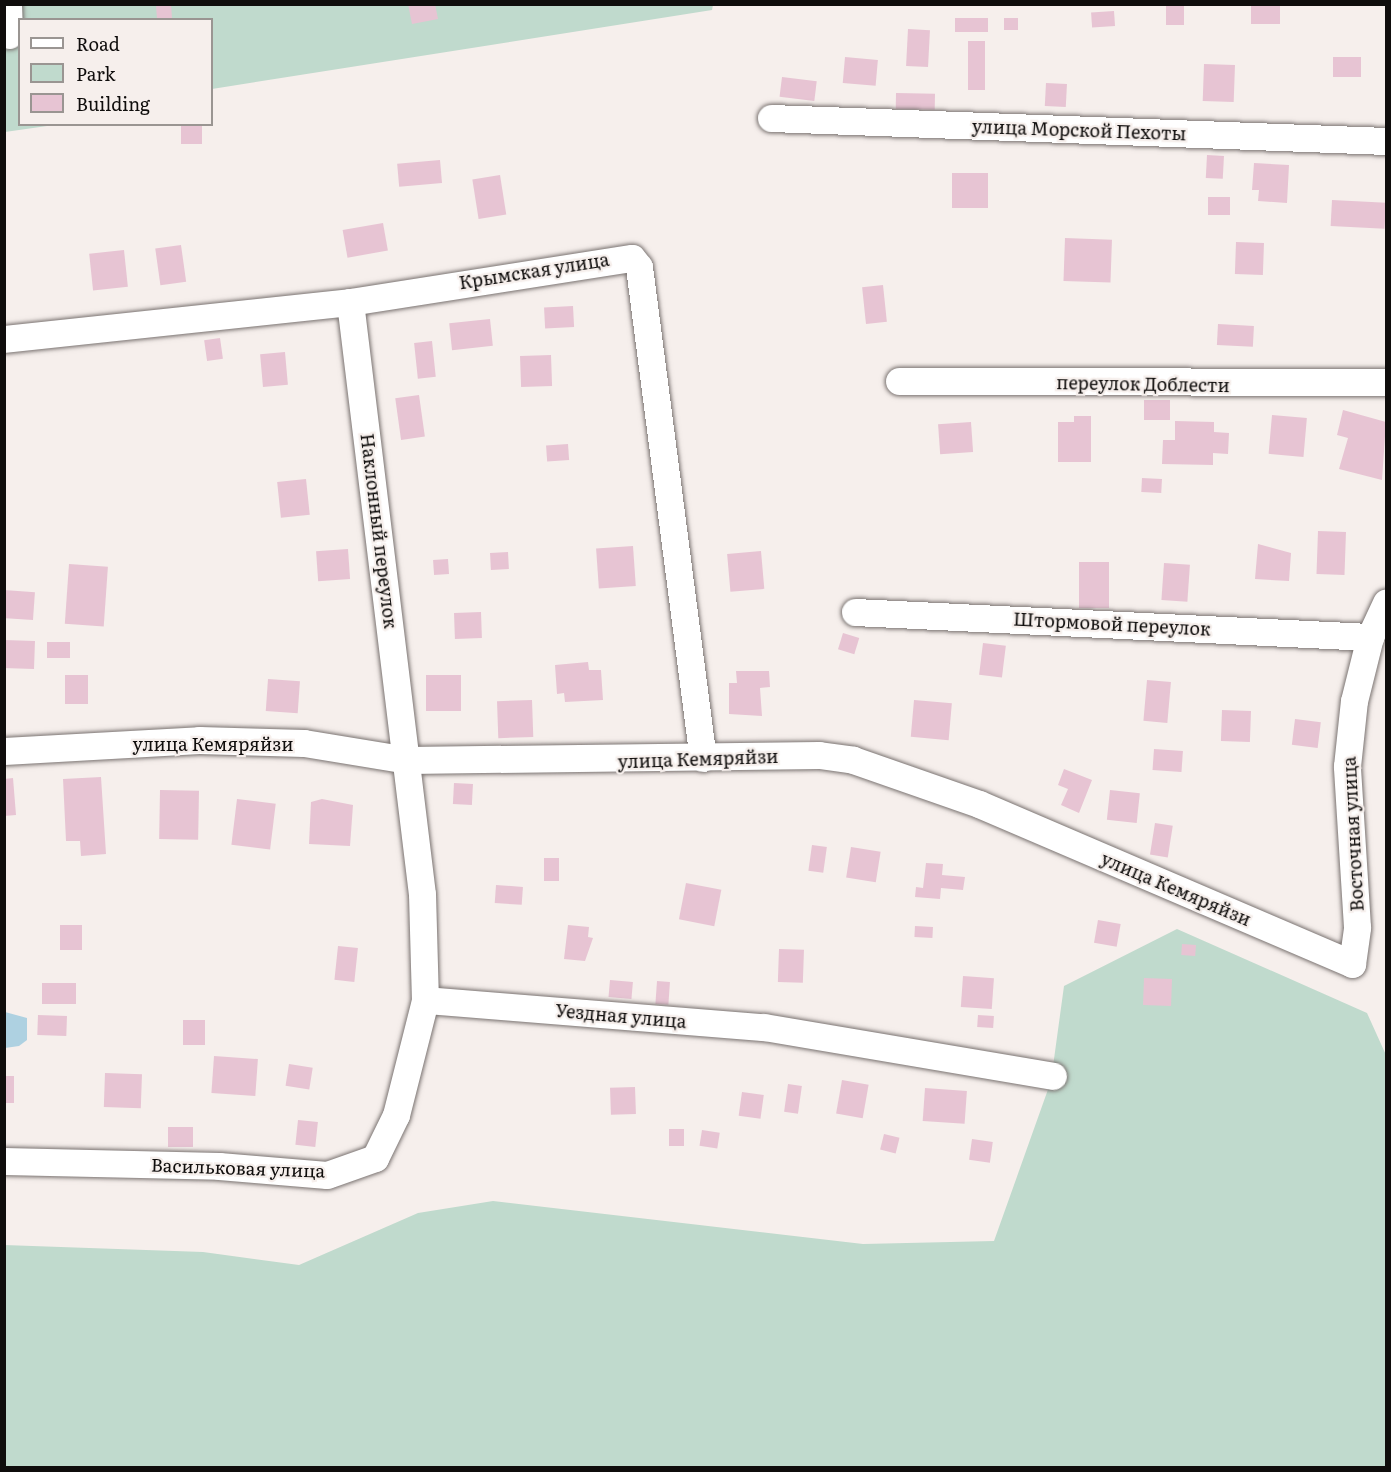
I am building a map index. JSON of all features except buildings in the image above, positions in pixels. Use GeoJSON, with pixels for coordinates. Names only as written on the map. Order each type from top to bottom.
{"type":"FeatureCollection","features":[{"type":"Feature","properties":{"kind":"street"},"geometry":{"type":"LineString","coordinates":[[8,4],[9,35]]}},
{"type":"Feature","properties":{"kind":"street","name":"улица Морской Пехоты"},"geometry":{"type":"LineString","coordinates":[[771,118],[1386,141]]}},
{"type":"Feature","properties":{"kind":"street","name":"Крымская улица"},"geometry":{"type":"LineString","coordinates":[[4,339],[350,302],[605,259],[632,258],[639,267],[703,758]]}},
{"type":"Feature","properties":{"kind":"street","name":"Наклонный переулок"},"geometry":{"type":"LineString","coordinates":[[350,302],[408,760]]}},
{"type":"Feature","properties":{"kind":"street","name":"переулок Доблести"},"geometry":{"type":"LineString","coordinates":[[899,381],[1386,382]]}},
{"type":"Feature","properties":{"kind":"street","name":"Восточная улица"},"geometry":{"type":"LineString","coordinates":[[1352,964],[1357,927],[1347,766],[1354,701],[1370,637],[1386,602]]}},
{"type":"Feature","properties":{"kind":"street","name":"Штормовой переулок"},"geometry":{"type":"LineString","coordinates":[[855,612],[1370,637]]}},
{"type":"Feature","properties":{"kind":"street","name":"улица Кемяряйзи"},"geometry":{"type":"LineString","coordinates":[[4,751],[199,740],[304,743],[408,760],[819,755],[885,769],[979,804],[1352,964]]}},
{"type":"Feature","properties":{"kind":"street"},"geometry":{"type":"LineString","coordinates":[[408,760],[428,943],[425,1000]]}},
{"type":"Feature","properties":{"kind":"street","name":"Уездная улица"},"geometry":{"type":"LineString","coordinates":[[425,1000],[764,1028],[1053,1076]]}},
{"type":"Feature","properties":{"kind":"street","name":"Васильковая улица"},"geometry":{"type":"LineString","coordinates":[[4,1161],[219,1166],[327,1175],[375,1158],[396,1115],[425,1000]]}},
{"type":"Feature","properties":{"kind":"green space"},"geometry":{"type":"Polygon","coordinates":[[[4,5],[713,5],[712,10],[213,89],[213,18],[18,18],[18,126],[47,126],[5,132],[4,5]]]}},
{"type":"Feature","properties":{"kind":"green space"},"geometry":{"type":"Polygon","coordinates":[[[1177,929],[1367,1013],[1386,1055],[1386,1467],[5,1467],[4,1245],[203,1252],[299,1265],[418,1213],[493,1201],[863,1244],[994,1241],[1051,1081],[1064,986],[1177,929]]]}},
{"type":"Feature","properties":{"kind":"water"},"geometry":{"type":"Polygon","coordinates":[[[5,1012],[27,1018],[27,1040],[19,1046],[5,1048],[5,1012]]]}}]}
